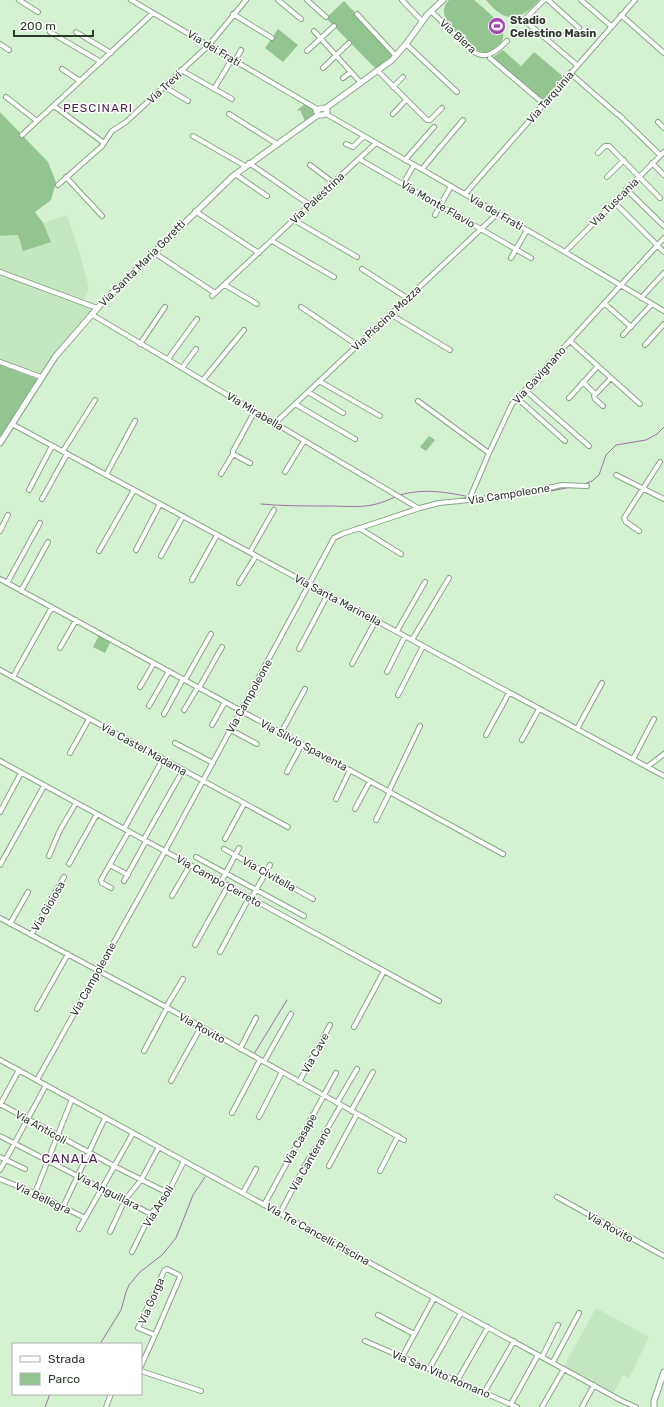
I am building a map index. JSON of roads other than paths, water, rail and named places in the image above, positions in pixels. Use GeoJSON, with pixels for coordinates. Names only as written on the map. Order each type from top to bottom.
{"type":"FeatureCollection","features":[{"type":"Feature","properties":{"kind":"main road"},"geometry":{"type":"LineString","coordinates":[[317,112],[321,116],[396,56],[422,21],[443,0]]}},
{"type":"Feature","properties":{"kind":"main road","name":"Via Santa Maria Goretti"},"geometry":{"type":"LineString","coordinates":[[0,443],[41,377],[60,350],[97,308],[235,174],[277,144],[317,112]]}},
{"type":"Feature","properties":{"kind":"main road"},"geometry":{"type":"LineString","coordinates":[[650,1407],[654,1404],[664,1372]]}},
{"type":"Feature","properties":{"kind":"street"},"geometry":{"type":"LineString","coordinates":[[18,0],[38,12]]}},
{"type":"Feature","properties":{"kind":"street","name":"Via dei Frati"},"geometry":{"type":"LineString","coordinates":[[131,0],[209,45],[317,112]]}},
{"type":"Feature","properties":{"kind":"street","name":"Via Trevi"},"geometry":{"type":"LineString","coordinates":[[58,185],[104,143],[112,131],[126,122],[163,86],[209,45],[246,0]]}},
{"type":"Feature","properties":{"kind":"street"},"geometry":{"type":"LineString","coordinates":[[278,0],[301,20]]}},
{"type":"Feature","properties":{"kind":"street"},"geometry":{"type":"LineString","coordinates":[[307,0],[326,17]]}},
{"type":"Feature","properties":{"kind":"street"},"geometry":{"type":"LineString","coordinates":[[402,0],[422,21]]}},
{"type":"Feature","properties":{"kind":"street"},"geometry":{"type":"LineString","coordinates":[[544,0],[523,21],[577,65]]}},
{"type":"Feature","properties":{"kind":"street"},"geometry":{"type":"LineString","coordinates":[[548,0],[579,28]]}},
{"type":"Feature","properties":{"kind":"street"},"geometry":{"type":"LineString","coordinates":[[581,0],[611,26]]}},
{"type":"Feature","properties":{"kind":"street","name":"Via Tarquinia"},"geometry":{"type":"LineString","coordinates":[[465,194],[635,0]]}},
{"type":"Feature","properties":{"kind":"street","name":"Via Blera"},"geometry":{"type":"LineString","coordinates":[[431,11],[478,54],[486,55],[493,53],[508,41]]}},
{"type":"Feature","properties":{"kind":"street"},"geometry":{"type":"LineString","coordinates":[[22,135],[153,13]]}},
{"type":"Feature","properties":{"kind":"street"},"geometry":{"type":"LineString","coordinates":[[233,14],[272,38]]}},
{"type":"Feature","properties":{"kind":"street"},"geometry":{"type":"LineString","coordinates":[[357,14],[396,56]]}},
{"type":"Feature","properties":{"kind":"street"},"geometry":{"type":"LineString","coordinates":[[621,15],[664,53]]}},
{"type":"Feature","properties":{"kind":"street"},"geometry":{"type":"LineString","coordinates":[[307,51],[334,26]]}},
{"type":"Feature","properties":{"kind":"street"},"geometry":{"type":"LineString","coordinates":[[314,31],[361,83]]}},
{"type":"Feature","properties":{"kind":"street"},"geometry":{"type":"LineString","coordinates":[[50,32],[100,62]]}},
{"type":"Feature","properties":{"kind":"street"},"geometry":{"type":"LineString","coordinates":[[76,32],[111,52]]}},
{"type":"Feature","properties":{"kind":"street"},"geometry":{"type":"LineString","coordinates":[[323,68],[349,43]]}},
{"type":"Feature","properties":{"kind":"street"},"geometry":{"type":"LineString","coordinates":[[0,44],[9,50]]}},
{"type":"Feature","properties":{"kind":"street"},"geometry":{"type":"LineString","coordinates":[[406,44],[457,92]]}},
{"type":"Feature","properties":{"kind":"street"},"geometry":{"type":"LineString","coordinates":[[214,89],[241,50]]}},
{"type":"Feature","properties":{"kind":"street"},"geometry":{"type":"LineString","coordinates":[[490,58],[544,104]]}},
{"type":"Feature","properties":{"kind":"street"},"geometry":{"type":"LineString","coordinates":[[62,69],[80,81]]}},
{"type":"Feature","properties":{"kind":"street"},"geometry":{"type":"LineString","coordinates":[[181,70],[232,98]]}},
{"type":"Feature","properties":{"kind":"street"},"geometry":{"type":"LineString","coordinates":[[378,71],[427,120],[442,108]]}},
{"type":"Feature","properties":{"kind":"street"},"geometry":{"type":"LineString","coordinates":[[343,78],[351,72]]}},
{"type":"Feature","properties":{"kind":"street"},"geometry":{"type":"LineString","coordinates":[[570,73],[618,115],[660,155]]}},
{"type":"Feature","properties":{"kind":"street"},"geometry":{"type":"LineString","coordinates":[[393,87],[403,78]]}},
{"type":"Feature","properties":{"kind":"street"},"geometry":{"type":"LineString","coordinates":[[163,86],[188,101]]}},
{"type":"Feature","properties":{"kind":"street"},"geometry":{"type":"LineString","coordinates":[[6,97],[37,121]]}},
{"type":"Feature","properties":{"kind":"street"},"geometry":{"type":"LineString","coordinates":[[393,114],[406,100]]}},
{"type":"Feature","properties":{"kind":"street"},"geometry":{"type":"LineString","coordinates":[[54,106],[104,143]]}},
{"type":"Feature","properties":{"kind":"street","name":"Via dei Frati"},"geometry":{"type":"LineString","coordinates":[[326,111],[364,136],[664,311]]}},
{"type":"Feature","properties":{"kind":"street"},"geometry":{"type":"LineString","coordinates":[[229,114],[277,144]]}},
{"type":"Feature","properties":{"kind":"street"},"geometry":{"type":"LineString","coordinates":[[422,169],[463,120]]}},
{"type":"Feature","properties":{"kind":"street"},"geometry":{"type":"LineString","coordinates":[[658,122],[664,128]]}},
{"type":"Feature","properties":{"kind":"street"},"geometry":{"type":"LineString","coordinates":[[405,160],[434,127]]}},
{"type":"Feature","properties":{"kind":"street"},"geometry":{"type":"LineString","coordinates":[[193,136],[247,165],[310,205]]}},
{"type":"Feature","properties":{"kind":"street"},"geometry":{"type":"LineString","coordinates":[[346,144],[354,147],[364,136]]}},
{"type":"Feature","properties":{"kind":"street","name":"Via Palestrina"},"geometry":{"type":"LineString","coordinates":[[153,252],[214,295],[376,143]]}},
{"type":"Feature","properties":{"kind":"street"},"geometry":{"type":"LineString","coordinates":[[598,153],[608,145],[660,198]]}},
{"type":"Feature","properties":{"kind":"street","name":"Via Tuscania"},"geometry":{"type":"LineString","coordinates":[[565,252],[664,152]]}},
{"type":"Feature","properties":{"kind":"street","name":"Via Monte Flavio"},"geometry":{"type":"LineString","coordinates":[[359,159],[531,258]]}},
{"type":"Feature","properties":{"kind":"street"},"geometry":{"type":"LineString","coordinates":[[607,177],[624,160]]}},
{"type":"Feature","properties":{"kind":"street"},"geometry":{"type":"LineString","coordinates":[[652,163],[664,175]]}},
{"type":"Feature","properties":{"kind":"street"},"geometry":{"type":"LineString","coordinates":[[310,165],[334,183]]}},
{"type":"Feature","properties":{"kind":"street"},"geometry":{"type":"LineString","coordinates":[[403,184],[414,165]]}},
{"type":"Feature","properties":{"kind":"street"},"geometry":{"type":"LineString","coordinates":[[235,174],[267,196]]}},
{"type":"Feature","properties":{"kind":"street"},"geometry":{"type":"LineString","coordinates":[[66,177],[102,216]]}},
{"type":"Feature","properties":{"kind":"street"},"geometry":{"type":"LineString","coordinates":[[434,216],[451,186]]}},
{"type":"Feature","properties":{"kind":"street"},"geometry":{"type":"LineString","coordinates":[[626,190],[664,226]]}},
{"type":"Feature","properties":{"kind":"street"},"geometry":{"type":"LineString","coordinates":[[614,202],[664,252]]}},
{"type":"Feature","properties":{"kind":"street"},"geometry":{"type":"LineString","coordinates":[[196,211],[259,253]]}},
{"type":"Feature","properties":{"kind":"street","name":"Via Piscina Mozza"},"geometry":{"type":"LineString","coordinates":[[275,423],[498,213]]}},
{"type":"Feature","properties":{"kind":"street"},"geometry":{"type":"LineString","coordinates":[[294,220],[357,257]]}},
{"type":"Feature","properties":{"kind":"street"},"geometry":{"type":"LineString","coordinates":[[511,258],[527,230]]}},
{"type":"Feature","properties":{"kind":"street","name":"Via Gavignano"},"geometry":{"type":"LineString","coordinates":[[469,500],[508,411],[517,398],[664,238]]}},
{"type":"Feature","properties":{"kind":"street"},"geometry":{"type":"LineString","coordinates":[[272,241],[334,277]]}},
{"type":"Feature","properties":{"kind":"street"},"geometry":{"type":"LineString","coordinates":[[362,269],[407,298]]}},
{"type":"Feature","properties":{"kind":"street"},"geometry":{"type":"LineString","coordinates":[[0,272],[97,308]]}},
{"type":"Feature","properties":{"kind":"street"},"geometry":{"type":"LineString","coordinates":[[641,298],[662,278],[664,273]]}},
{"type":"Feature","properties":{"kind":"street"},"geometry":{"type":"LineString","coordinates":[[225,285],[257,304]]}},
{"type":"Feature","properties":{"kind":"street"},"geometry":{"type":"LineString","coordinates":[[604,303],[631,327]]}},
{"type":"Feature","properties":{"kind":"street"},"geometry":{"type":"LineString","coordinates":[[623,335],[652,304]]}},
{"type":"Feature","properties":{"kind":"street"},"geometry":{"type":"LineString","coordinates":[[140,344],[165,307]]}},
{"type":"Feature","properties":{"kind":"street"},"geometry":{"type":"LineString","coordinates":[[301,307],[357,345]]}},
{"type":"Feature","properties":{"kind":"street","name":"Via Mirabella"},"geometry":{"type":"LineString","coordinates":[[92,314],[140,344],[168,359],[418,508]]}},
{"type":"Feature","properties":{"kind":"street"},"geometry":{"type":"LineString","coordinates":[[390,314],[450,350]]}},
{"type":"Feature","properties":{"kind":"street"},"geometry":{"type":"LineString","coordinates":[[168,359],[197,319]]}},
{"type":"Feature","properties":{"kind":"street"},"geometry":{"type":"LineString","coordinates":[[645,345],[664,324]]}},
{"type":"Feature","properties":{"kind":"street"},"geometry":{"type":"LineString","coordinates":[[203,380],[244,330]]}},
{"type":"Feature","properties":{"kind":"street"},"geometry":{"type":"LineString","coordinates":[[570,341],[640,404]]}},
{"type":"Feature","properties":{"kind":"street"},"geometry":{"type":"LineString","coordinates":[[182,368],[196,349]]}},
{"type":"Feature","properties":{"kind":"street"},"geometry":{"type":"LineString","coordinates":[[0,362],[41,377]]}},
{"type":"Feature","properties":{"kind":"street"},"geometry":{"type":"LineString","coordinates":[[569,398],[598,366]]}},
{"type":"Feature","properties":{"kind":"street"},"geometry":{"type":"LineString","coordinates":[[603,406],[595,399],[594,396],[611,378]]}},
{"type":"Feature","properties":{"kind":"street"},"geometry":{"type":"LineString","coordinates":[[319,381],[380,416]]}},
{"type":"Feature","properties":{"kind":"street"},"geometry":{"type":"LineString","coordinates":[[583,382],[594,392]]}},
{"type":"Feature","properties":{"kind":"street"},"geometry":{"type":"LineString","coordinates":[[525,390],[589,446]]}},
{"type":"Feature","properties":{"kind":"street"},"geometry":{"type":"LineString","coordinates":[[308,392],[343,413]]}},
{"type":"Feature","properties":{"kind":"street"},"geometry":{"type":"LineString","coordinates":[[517,398],[566,441]]}},
{"type":"Feature","properties":{"kind":"street"},"geometry":{"type":"LineString","coordinates":[[42,499],[65,452],[95,400]]}},
{"type":"Feature","properties":{"kind":"street"},"geometry":{"type":"LineString","coordinates":[[418,401],[489,453]]}},
{"type":"Feature","properties":{"kind":"street"},"geometry":{"type":"LineString","coordinates":[[295,404],[355,440]]}},
{"type":"Feature","properties":{"kind":"street"},"geometry":{"type":"LineString","coordinates":[[221,474],[255,411]]}},
{"type":"Feature","properties":{"kind":"street"},"geometry":{"type":"LineString","coordinates":[[106,474],[135,421]]}},
{"type":"Feature","properties":{"kind":"street","name":"Via Santa Marinella"},"geometry":{"type":"LineString","coordinates":[[12,424],[664,776]]}},
{"type":"Feature","properties":{"kind":"street"},"geometry":{"type":"LineString","coordinates":[[285,472],[304,441]]}},
{"type":"Feature","properties":{"kind":"street"},"geometry":{"type":"LineString","coordinates":[[29,490],[52,446]]}},
{"type":"Feature","properties":{"kind":"street"},"geometry":{"type":"LineString","coordinates":[[233,454],[250,463]]}},
{"type":"Feature","properties":{"kind":"street"},"geometry":{"type":"LineString","coordinates":[[639,531],[624,519],[660,462]]}},
{"type":"Feature","properties":{"kind":"street"},"geometry":{"type":"LineString","coordinates":[[616,475],[664,499]]}},
{"type":"Feature","properties":{"kind":"street","name":"Via Campoleone"},"geometry":{"type":"LineString","coordinates":[[36,1080],[166,851],[202,781],[334,539],[341,534],[418,508],[445,502],[503,497],[562,486],[587,486]]}},
{"type":"Feature","properties":{"kind":"street"},"geometry":{"type":"LineString","coordinates":[[99,551],[134,490]]}},
{"type":"Feature","properties":{"kind":"street"},"geometry":{"type":"LineString","coordinates":[[136,550],[160,504]]}},
{"type":"Feature","properties":{"kind":"street"},"geometry":{"type":"LineString","coordinates":[[250,552],[274,510]]}},
{"type":"Feature","properties":{"kind":"street"},"geometry":{"type":"LineString","coordinates":[[0,531],[8,515]]}},
{"type":"Feature","properties":{"kind":"street"},"geometry":{"type":"LineString","coordinates":[[161,556],[183,516]]}},
{"type":"Feature","properties":{"kind":"street"},"geometry":{"type":"LineString","coordinates":[[7,583],[40,523]]}},
{"type":"Feature","properties":{"kind":"street"},"geometry":{"type":"LineString","coordinates":[[359,528],[401,554]]}},
{"type":"Feature","properties":{"kind":"street"},"geometry":{"type":"LineString","coordinates":[[192,580],[217,535]]}},
{"type":"Feature","properties":{"kind":"street"},"geometry":{"type":"LineString","coordinates":[[22,591],[48,542]]}},
{"type":"Feature","properties":{"kind":"street"},"geometry":{"type":"LineString","coordinates":[[239,583],[256,556]]}},
{"type":"Feature","properties":{"kind":"street"},"geometry":{"type":"LineString","coordinates":[[412,640],[449,578]]}},
{"type":"Feature","properties":{"kind":"street","name":"Via Silvio Spaventa"},"geometry":{"type":"LineString","coordinates":[[0,579],[503,854]]}},
{"type":"Feature","properties":{"kind":"street"},"geometry":{"type":"LineString","coordinates":[[397,632],[425,582]]}},
{"type":"Feature","properties":{"kind":"street"},"geometry":{"type":"LineString","coordinates":[[299,649],[328,594]]}},
{"type":"Feature","properties":{"kind":"street"},"geometry":{"type":"LineString","coordinates":[[13,677],[52,607]]}},
{"type":"Feature","properties":{"kind":"street"},"geometry":{"type":"LineString","coordinates":[[60,648],[76,620]]}},
{"type":"Feature","properties":{"kind":"street"},"geometry":{"type":"LineString","coordinates":[[352,664],[376,620]]}},
{"type":"Feature","properties":{"kind":"street"},"geometry":{"type":"LineString","coordinates":[[164,714],[211,634]]}},
{"type":"Feature","properties":{"kind":"street"},"geometry":{"type":"LineString","coordinates":[[387,672],[405,636]]}},
{"type":"Feature","properties":{"kind":"street"},"geometry":{"type":"LineString","coordinates":[[398,695],[423,646]]}},
{"type":"Feature","properties":{"kind":"street"},"geometry":{"type":"LineString","coordinates":[[184,710],[199,688],[222,647]]}},
{"type":"Feature","properties":{"kind":"street"},"geometry":{"type":"LineString","coordinates":[[140,687],[154,663]]}},
{"type":"Feature","properties":{"kind":"street","name":"Via Castel Madama"},"geometry":{"type":"LineString","coordinates":[[0,670],[288,827]]}},
{"type":"Feature","properties":{"kind":"street"},"geometry":{"type":"LineString","coordinates":[[149,706],[169,671]]}},
{"type":"Feature","properties":{"kind":"street"},"geometry":{"type":"LineString","coordinates":[[577,729],[602,683]]}},
{"type":"Feature","properties":{"kind":"street"},"geometry":{"type":"LineString","coordinates":[[280,732],[305,689]]}},
{"type":"Feature","properties":{"kind":"street"},"geometry":{"type":"LineString","coordinates":[[486,735],[509,693]]}},
{"type":"Feature","properties":{"kind":"street"},"geometry":{"type":"LineString","coordinates":[[212,725],[225,702]]}},
{"type":"Feature","properties":{"kind":"street"},"geometry":{"type":"LineString","coordinates":[[522,740],[539,709]]}},
{"type":"Feature","properties":{"kind":"street"},"geometry":{"type":"LineString","coordinates":[[70,754],[89,719]]}},
{"type":"Feature","properties":{"kind":"street"},"geometry":{"type":"LineString","coordinates":[[633,759],[654,719]]}},
{"type":"Feature","properties":{"kind":"street"},"geometry":{"type":"LineString","coordinates":[[376,820],[420,726]]}},
{"type":"Feature","properties":{"kind":"street"},"geometry":{"type":"LineString","coordinates":[[231,730],[257,744]]}},
{"type":"Feature","properties":{"kind":"street"},"geometry":{"type":"LineString","coordinates":[[175,743],[213,763]]}},
{"type":"Feature","properties":{"kind":"street"},"geometry":{"type":"LineString","coordinates":[[287,772],[302,744]]}},
{"type":"Feature","properties":{"kind":"street"},"geometry":{"type":"LineString","coordinates":[[647,767],[664,754]]}},
{"type":"Feature","properties":{"kind":"street"},"geometry":{"type":"LineString","coordinates":[[111,888],[102,883],[101,880],[163,759]]}},
{"type":"Feature","properties":{"kind":"street","name":"Via Campo Cerreto"},"geometry":{"type":"LineString","coordinates":[[0,761],[439,1001]]}},
{"type":"Feature","properties":{"kind":"street"},"geometry":{"type":"LineString","coordinates":[[124,881],[183,770]]}},
{"type":"Feature","properties":{"kind":"street"},"geometry":{"type":"LineString","coordinates":[[336,799],[350,770]]}},
{"type":"Feature","properties":{"kind":"street"},"geometry":{"type":"LineString","coordinates":[[0,812],[21,773]]}},
{"type":"Feature","properties":{"kind":"street"},"geometry":{"type":"LineString","coordinates":[[355,810],[370,781]]}},
{"type":"Feature","properties":{"kind":"street"},"geometry":{"type":"LineString","coordinates":[[0,866],[44,786]]}},
{"type":"Feature","properties":{"kind":"street"},"geometry":{"type":"LineString","coordinates":[[48,856],[60,830],[76,803]]}},
{"type":"Feature","properties":{"kind":"street"},"geometry":{"type":"LineString","coordinates":[[225,839],[244,804]]}},
{"type":"Feature","properties":{"kind":"street"},"geometry":{"type":"LineString","coordinates":[[69,864],[97,814]]}},
{"type":"Feature","properties":{"kind":"street"},"geometry":{"type":"LineString","coordinates":[[221,882],[239,848]]}},
{"type":"Feature","properties":{"kind":"street","name":"Via Civitella"},"geometry":{"type":"LineString","coordinates":[[224,849],[313,899]]}},
{"type":"Feature","properties":{"kind":"street"},"geometry":{"type":"LineString","coordinates":[[196,857],[304,916]]}},
{"type":"Feature","properties":{"kind":"street"},"geometry":{"type":"LineString","coordinates":[[110,865],[128,874]]}},
{"type":"Feature","properties":{"kind":"street"},"geometry":{"type":"LineString","coordinates":[[172,896],[190,865]]}},
{"type":"Feature","properties":{"kind":"street"},"geometry":{"type":"LineString","coordinates":[[220,952],[270,865]]}},
{"type":"Feature","properties":{"kind":"street","name":"Via Gioiosa"},"geometry":{"type":"LineString","coordinates":[[31,935],[64,877]]}},
{"type":"Feature","properties":{"kind":"street"},"geometry":{"type":"LineString","coordinates":[[195,945],[228,886]]}},
{"type":"Feature","properties":{"kind":"street"},"geometry":{"type":"LineString","coordinates":[[10,924],[28,892]]}},
{"type":"Feature","properties":{"kind":"street","name":"Via Rovito"},"geometry":{"type":"LineString","coordinates":[[0,918],[201,1027],[404,1140]]}},
{"type":"Feature","properties":{"kind":"street"},"geometry":{"type":"LineString","coordinates":[[37,1009],[68,954]]}},
{"type":"Feature","properties":{"kind":"street"},"geometry":{"type":"LineString","coordinates":[[354,1027],[384,971]]}},
{"type":"Feature","properties":{"kind":"street"},"geometry":{"type":"LineString","coordinates":[[144,1051],[183,979]]}},
{"type":"Feature","properties":{"kind":"street"},"geometry":{"type":"LineString","coordinates":[[232,1113],[291,1014]]}},
{"type":"Feature","properties":{"kind":"street"},"geometry":{"type":"LineString","coordinates":[[240,1049],[256,1018]]}},
{"type":"Feature","properties":{"kind":"street","name":"Via Cave"},"geometry":{"type":"LineString","coordinates":[[299,1082],[330,1025]]}},
{"type":"Feature","properties":{"kind":"street"},"geometry":{"type":"LineString","coordinates":[[171,1081],[201,1027]]}},
{"type":"Feature","properties":{"kind":"street","name":"Via Tre Cancelli Piscina"},"geometry":{"type":"LineString","coordinates":[[0,1060],[553,1362],[594,1385],[625,1405],[636,1407]]}},
{"type":"Feature","properties":{"kind":"street","name":"Via Canterano"},"geometry":{"type":"LineString","coordinates":[[280,1213],[308,1160],[318,1145],[356,1069]]}},
{"type":"Feature","properties":{"kind":"street"},"geometry":{"type":"LineString","coordinates":[[0,1104],[19,1070]]}},
{"type":"Feature","properties":{"kind":"street"},"geometry":{"type":"LineString","coordinates":[[259,1117],[282,1072]]}},
{"type":"Feature","properties":{"kind":"street"},"geometry":{"type":"LineString","coordinates":[[351,1111],[373,1072]]}},
{"type":"Feature","properties":{"kind":"street","name":"Via Casape"},"geometry":{"type":"LineString","coordinates":[[264,1204],[336,1073]]}},
{"type":"Feature","properties":{"kind":"street"},"geometry":{"type":"LineString","coordinates":[[0,1170],[46,1085]]}},
{"type":"Feature","properties":{"kind":"street"},"geometry":{"type":"LineString","coordinates":[[35,1193],[72,1099]]}},
{"type":"Feature","properties":{"kind":"street","name":"Via Anticoli"},"geometry":{"type":"LineString","coordinates":[[0,1104],[88,1153],[168,1193]]}},
{"type":"Feature","properties":{"kind":"street"},"geometry":{"type":"LineString","coordinates":[[329,1166],[357,1114]]}},
{"type":"Feature","properties":{"kind":"street"},"geometry":{"type":"LineString","coordinates":[[63,1207],[105,1118]]}},
{"type":"Feature","properties":{"kind":"street"},"geometry":{"type":"LineString","coordinates":[[79,1229],[133,1133]]}},
{"type":"Feature","properties":{"kind":"street","name":"Via Anguillara"},"geometry":{"type":"LineString","coordinates":[[0,1136],[151,1214]]}},
{"type":"Feature","properties":{"kind":"street"},"geometry":{"type":"LineString","coordinates":[[380,1171],[398,1136]]}},
{"type":"Feature","properties":{"kind":"street"},"geometry":{"type":"LineString","coordinates":[[110,1232],[125,1200],[141,1180],[159,1147]]}},
{"type":"Feature","properties":{"kind":"street"},"geometry":{"type":"LineString","coordinates":[[0,1157],[25,1169]]}},
{"type":"Feature","properties":{"kind":"street","name":"Via Arsoli"},"geometry":{"type":"LineString","coordinates":[[132,1252],[151,1214],[168,1193],[184,1161]]}},
{"type":"Feature","properties":{"kind":"street"},"geometry":{"type":"LineString","coordinates":[[243,1193],[256,1169]]}},
{"type":"Feature","properties":{"kind":"street","name":"Via Bellegra"},"geometry":{"type":"LineString","coordinates":[[0,1179],[35,1193],[85,1218]]}},
{"type":"Feature","properties":{"kind":"street","name":"Via Rovito"},"geometry":{"type":"LineString","coordinates":[[557,1197],[664,1256]]}},
{"type":"Feature","properties":{"kind":"street","name":"Via Gorga"},"geometry":{"type":"LineString","coordinates":[[142,1364],[155,1335],[180,1277],[168,1269],[164,1271],[138,1328],[155,1335]]}},
{"type":"Feature","properties":{"kind":"street"},"geometry":{"type":"LineString","coordinates":[[402,1357],[434,1298]]}},
{"type":"Feature","properties":{"kind":"street"},"geometry":{"type":"LineString","coordinates":[[429,1369],[461,1313]]}},
{"type":"Feature","properties":{"kind":"street"},"geometry":{"type":"LineString","coordinates":[[553,1362],[579,1313]]}},
{"type":"Feature","properties":{"kind":"street"},"geometry":{"type":"LineString","coordinates":[[378,1315],[414,1334]]}},
{"type":"Feature","properties":{"kind":"street"},"geometry":{"type":"LineString","coordinates":[[511,1404],[558,1325]]}},
{"type":"Feature","properties":{"kind":"street"},"geometry":{"type":"LineString","coordinates":[[457,1381],[488,1327]]}},
{"type":"Feature","properties":{"kind":"street","name":"Via San Vito Romano"},"geometry":{"type":"LineString","coordinates":[[365,1341],[517,1407]]}},
{"type":"Feature","properties":{"kind":"street"},"geometry":{"type":"LineString","coordinates":[[484,1393],[514,1341]]}},
{"type":"Feature","properties":{"kind":"street"},"geometry":{"type":"LineString","coordinates":[[542,1407],[564,1369]]}},
{"type":"Feature","properties":{"kind":"street"},"geometry":{"type":"LineString","coordinates":[[142,1371],[200,1391]]}},
{"type":"Feature","properties":{"kind":"street"},"geometry":{"type":"LineString","coordinates":[[582,1407],[594,1385]]}},
{"type":"Feature","properties":{"kind":"street"},"geometry":{"type":"LineString","coordinates":[[106,1407],[111,1395]]}},
{"type":"Feature","properties":{"kind":"waterway"},"geometry":{"type":"LineString","coordinates":[[584,484],[592,481],[599,475],[606,455],[616,445],[646,440],[657,434],[664,427]]}},
{"type":"Feature","properties":{"kind":"waterway"},"geometry":{"type":"LineString","coordinates":[[511,496],[536,494],[571,487]]}},
{"type":"Feature","properties":{"kind":"waterway"},"geometry":{"type":"LineString","coordinates":[[400,495],[426,491],[443,492],[470,497]]}},
{"type":"Feature","properties":{"kind":"waterway"},"geometry":{"type":"LineString","coordinates":[[261,504],[294,506],[369,506],[395,497]]}},
{"type":"Feature","properties":{"kind":"waterway"},"geometry":{"type":"LineString","coordinates":[[254,1054],[287,1000]]}},
{"type":"Feature","properties":{"kind":"waterway"},"geometry":{"type":"LineString","coordinates":[[101,1343],[121,1310],[129,1285],[140,1272],[162,1255],[176,1238],[193,1195],[205,1177]]}},
{"type":"Feature","properties":{"kind":"waterway"},"geometry":{"type":"LineString","coordinates":[[45,1407],[50,1395]]}},
{"type":"Feature","properties":{"kind":"place","name":"Stadio Celestino Masin"},"geometry":{"type":"Point","coordinates":[497,26]}},
{"type":"Feature","properties":{"kind":"district","name":"PESCINARI"},"geometry":{"type":"Point","coordinates":[98,108]}},
{"type":"Feature","properties":{"kind":"district","name":"CANALA"},"geometry":{"type":"Point","coordinates":[70,1158]}}]}
